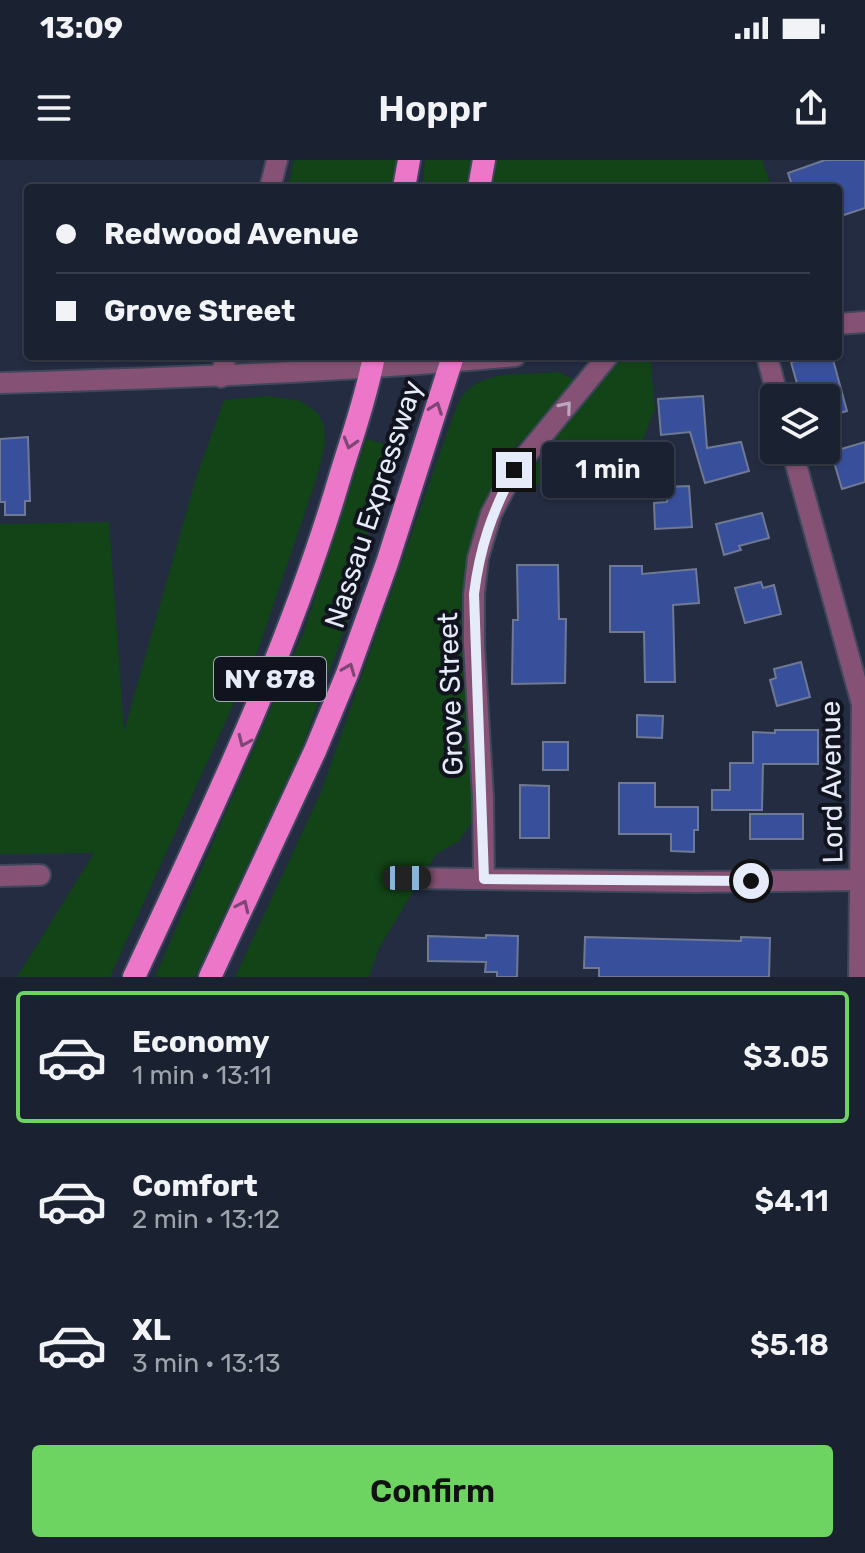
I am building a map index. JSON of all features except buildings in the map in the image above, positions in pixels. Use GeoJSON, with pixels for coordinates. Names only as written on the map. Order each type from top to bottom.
{"type":"FeatureCollection","features":[{"type":"Feature","properties":{"kind":"highway"},"geometry":{"type":"LineString","coordinates":[[405,184],[409,160]]}},
{"type":"Feature","properties":{"kind":"highway"},"geometry":{"type":"LineString","coordinates":[[480,184],[484,160]]}},
{"type":"Feature","properties":{"kind":"highway","name":"Nassau Expressway"},"geometry":{"type":"LineString","coordinates":[[210,977],[315,751],[347,674],[452,360]]}},
{"type":"Feature","properties":{"kind":"highway","name":"Nassau Expressway"},"geometry":{"type":"LineString","coordinates":[[134,977],[238,753],[279,656],[320,546],[373,362]]}},
{"type":"Feature","properties":{"kind":"street"},"geometry":{"type":"LineString","coordinates":[[271,184],[276,163]]}},
{"type":"Feature","properties":{"kind":"street"},"geometry":{"type":"LineString","coordinates":[[842,324],[865,322]]}},
{"type":"Feature","properties":{"kind":"street"},"geometry":{"type":"LineString","coordinates":[[221,377],[225,360]]}},
{"type":"Feature","properties":{"kind":"street"},"geometry":{"type":"LineString","coordinates":[[0,383],[221,377],[413,360]]}},
{"type":"Feature","properties":{"kind":"street","name":"Grove Street"},"geometry":{"type":"LineString","coordinates":[[484,879],[474,645],[478,558],[491,514],[514,470],[605,360]]}},
{"type":"Feature","properties":{"kind":"street"},"geometry":{"type":"LineString","coordinates":[[768,360],[774,384]]}},
{"type":"Feature","properties":{"kind":"street","name":"Lord Avenue"},"geometry":{"type":"LineString","coordinates":[[796,464],[862,704],[863,880],[859,977]]}},
{"type":"Feature","properties":{"kind":"street"},"geometry":{"type":"LineString","coordinates":[[0,876],[40,875]]}},
{"type":"Feature","properties":{"kind":"street"},"geometry":{"type":"LineString","coordinates":[[407,878],[695,882],[863,880]]}},
{"type":"Feature","properties":{"kind":"green space"},"geometry":{"type":"Polygon","coordinates":[[[294,160],[405,160],[401,184],[289,184],[294,160]]]}},
{"type":"Feature","properties":{"kind":"green space"},"geometry":{"type":"Polygon","coordinates":[[[425,160],[476,160],[472,184],[422,184],[425,160]]]}},
{"type":"Feature","properties":{"kind":"green space"},"geometry":{"type":"Polygon","coordinates":[[[488,160],[762,160],[771,184],[485,184],[488,160]]]}},
{"type":"Feature","properties":{"kind":"green space"},"geometry":{"type":"Polygon","coordinates":[[[650,360],[655,409],[622,492],[523,483],[584,399],[620,362],[650,360]]]}},
{"type":"Feature","properties":{"kind":"green space"},"geometry":{"type":"Polygon","coordinates":[[[558,372],[573,379],[573,386],[543,422],[504,457],[475,529],[464,605],[475,818],[458,842],[436,854],[379,948],[369,977],[235,977],[321,792],[456,407],[463,395],[482,381],[494,377],[558,372]]]}},
{"type":"Feature","properties":{"kind":"green space"},"geometry":{"type":"Polygon","coordinates":[[[268,396],[301,401],[318,413],[324,426],[325,444],[317,477],[258,650],[110,977],[17,977],[94,853],[0,854],[0,524],[109,522],[124,731],[196,478],[224,400],[268,396]]]}},
{"type":"Feature","properties":{"kind":"green space"},"geometry":{"type":"Polygon","coordinates":[[[366,439],[396,447],[363,547],[354,603],[301,750],[195,977],[155,977],[303,634],[366,439]]]}},
{"type":"Feature","properties":{"kind":"route"},"geometry":{"type":"LineString","coordinates":[[514,470],[491,514],[478,558],[474,594],[484,879],[751,881]]}}]}
